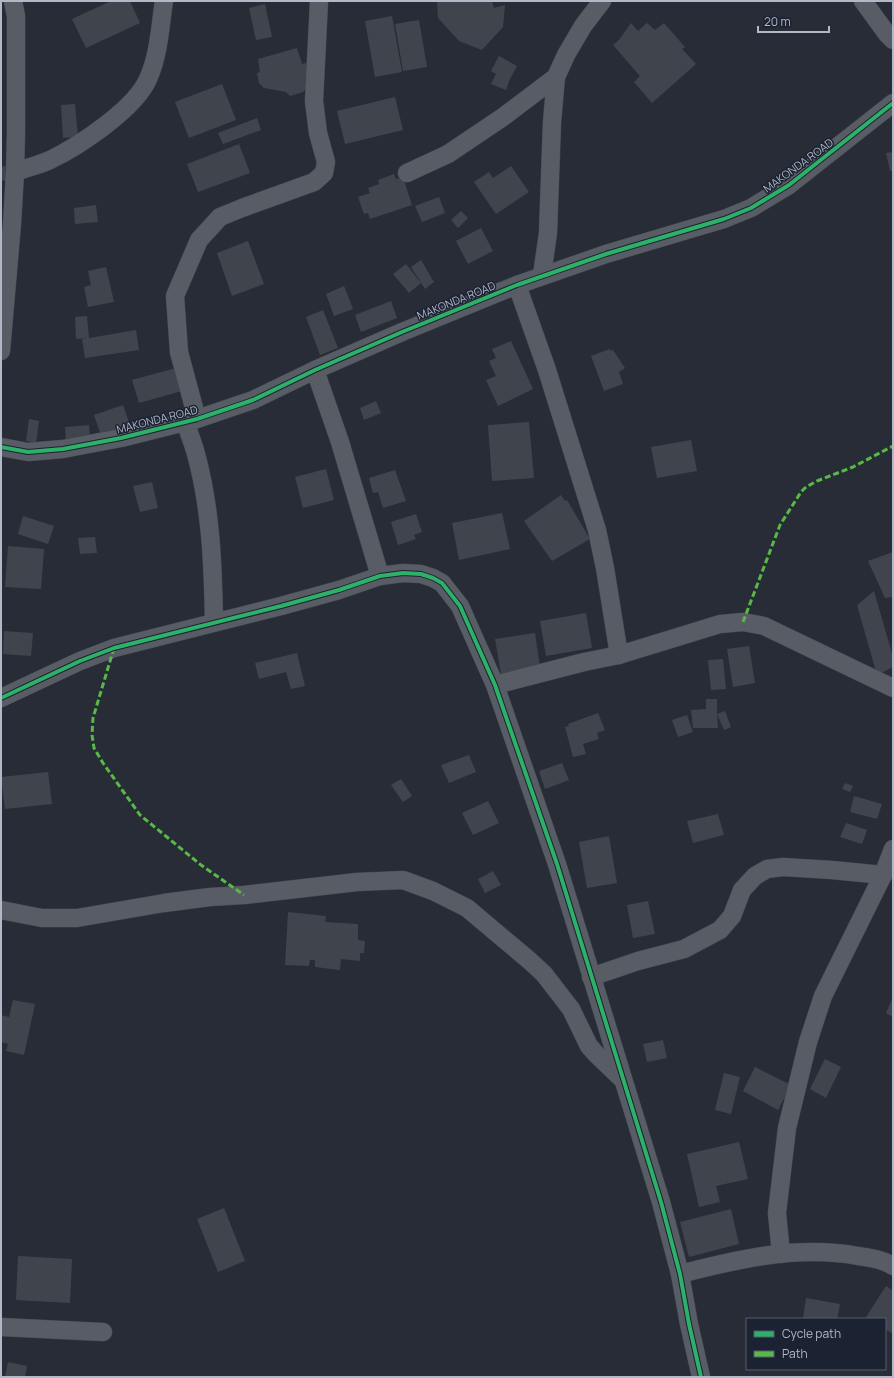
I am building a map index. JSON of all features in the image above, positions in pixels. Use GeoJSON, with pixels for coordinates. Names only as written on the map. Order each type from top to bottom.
{"type":"FeatureCollection","features":[{"type":"Feature","properties":{"kind":"street"},"geometry":{"type":"LineString","coordinates":[[15,172],[48,161],[70,150],[123,110],[135,97],[148,80],[156,56],[164,1]]}},
{"type":"Feature","properties":{"kind":"street"},"geometry":{"type":"LineString","coordinates":[[214,622],[214,581],[210,532],[179,352],[175,296],[199,240],[220,217],[262,200],[314,182],[324,174],[326,162],[318,133],[314,101],[319,1]]}},
{"type":"Feature","properties":{"kind":"street"},"geometry":{"type":"LineString","coordinates":[[542,275],[548,233],[552,122],[556,77],[566,55],[602,1]]}},
{"type":"Feature","properties":{"kind":"street"},"geometry":{"type":"LineString","coordinates":[[863,1],[893,40]]}},
{"type":"Feature","properties":{"kind":"street"},"geometry":{"type":"LineString","coordinates":[[1,351],[5,270],[15,172],[16,133],[10,12]]}},
{"type":"Feature","properties":{"kind":"street"},"geometry":{"type":"LineString","coordinates":[[407,173],[448,154],[503,117],[556,77]]}},
{"type":"Feature","properties":{"kind":"street","name":"MAKONDA ROAD"},"geometry":{"type":"LineString","coordinates":[[1,447],[28,452],[63,449],[121,438],[191,420],[253,400],[315,370],[416,326],[542,275],[606,254],[724,219],[751,208],[789,185],[893,103]]}},
{"type":"Feature","properties":{"kind":"street"},"geometry":{"type":"LineString","coordinates":[[517,285],[547,370],[597,530],[605,568],[619,655]]}},
{"type":"Feature","properties":{"kind":"street"},"geometry":{"type":"LineString","coordinates":[[315,370],[340,442],[380,576]]}},
{"type":"Feature","properties":{"kind":"street"},"geometry":{"type":"LineString","coordinates":[[1,698],[80,661],[114,648],[295,602],[339,590],[380,576],[403,573],[421,574],[442,583],[460,606],[495,685],[557,864],[661,1202],[680,1274],[701,1377]]}},
{"type":"Feature","properties":{"kind":"street"},"geometry":{"type":"LineString","coordinates":[[495,685],[584,662],[619,655],[720,624],[743,622],[764,626],[893,688]]}},
{"type":"Feature","properties":{"kind":"street"},"geometry":{"type":"LineString","coordinates":[[781,1254],[777,1213],[787,1128],[808,1042],[823,996],[883,875],[893,849]]}},
{"type":"Feature","properties":{"kind":"street"},"geometry":{"type":"LineString","coordinates":[[591,977],[684,949],[720,930],[732,916],[742,890],[755,876],[767,869],[783,867],[883,875]]}},
{"type":"Feature","properties":{"kind":"street"},"geometry":{"type":"LineString","coordinates":[[1,910],[42,918],[77,918],[187,900],[357,882],[403,880],[433,891],[467,908],[530,961],[552,983],[570,1009],[589,1046],[622,1078]]}},
{"type":"Feature","properties":{"kind":"street"},"geometry":{"type":"LineString","coordinates":[[680,1274],[729,1262],[781,1254],[836,1252],[884,1261],[893,1266]]}},
{"type":"Feature","properties":{"kind":"street"},"geometry":{"type":"LineString","coordinates":[[1,1327],[103,1332]]}},
{"type":"Feature","properties":{"kind":"building"},"geometry":{"type":"Polygon","coordinates":[[[111,1],[130,1],[140,23],[86,48],[72,19],[111,1]]]}},
{"type":"Feature","properties":{"kind":"building"},"geometry":{"type":"Polygon","coordinates":[[[437,1],[492,1],[494,8],[505,5],[503,27],[482,50],[459,41],[438,18],[437,1]]]}},
{"type":"Feature","properties":{"kind":"building"},"geometry":{"type":"Polygon","coordinates":[[[265,4],[272,37],[256,40],[249,8],[265,4]]]}},
{"type":"Feature","properties":{"kind":"building"},"geometry":{"type":"Polygon","coordinates":[[[392,16],[402,72],[375,77],[365,21],[392,16]]]}},
{"type":"Feature","properties":{"kind":"building"},"geometry":{"type":"Polygon","coordinates":[[[419,20],[427,67],[403,71],[395,24],[419,20]]]}},
{"type":"Feature","properties":{"kind":"building"},"geometry":{"type":"Polygon","coordinates":[[[631,23],[638,31],[647,23],[655,30],[664,23],[685,47],[682,49],[696,64],[652,103],[634,82],[640,76],[613,45],[619,40],[631,23]]]}},
{"type":"Feature","properties":{"kind":"building"},"geometry":{"type":"Polygon","coordinates":[[[297,48],[302,64],[306,63],[311,82],[303,92],[290,96],[286,92],[264,88],[259,83],[257,73],[260,72],[258,59],[297,48]]]}},
{"type":"Feature","properties":{"kind":"building"},"geometry":{"type":"Polygon","coordinates":[[[499,56],[517,66],[506,90],[491,84],[496,74],[491,71],[499,56]]]}},
{"type":"Feature","properties":{"kind":"building"},"geometry":{"type":"Polygon","coordinates":[[[222,84],[236,120],[189,138],[175,102],[222,84]]]}},
{"type":"Feature","properties":{"kind":"building"},"geometry":{"type":"Polygon","coordinates":[[[395,97],[403,130],[345,144],[337,111],[395,97]]]}},
{"type":"Feature","properties":{"kind":"building"},"geometry":{"type":"Polygon","coordinates":[[[75,104],[78,137],[63,138],[61,105],[75,104]]]}},
{"type":"Feature","properties":{"kind":"building"},"geometry":{"type":"Polygon","coordinates":[[[257,118],[261,130],[223,144],[218,133],[257,118]]]}},
{"type":"Feature","properties":{"kind":"building"},"geometry":{"type":"Polygon","coordinates":[[[239,144],[250,173],[198,192],[187,164],[239,144]]]}},
{"type":"Feature","properties":{"kind":"building"},"geometry":{"type":"Polygon","coordinates":[[[893,152],[893,171],[890,171],[886,153],[893,152]]]}},
{"type":"Feature","properties":{"kind":"building"},"geometry":{"type":"Polygon","coordinates":[[[5,166],[7,180],[1,181],[1,167],[5,166]]]}},
{"type":"Feature","properties":{"kind":"building"},"geometry":{"type":"Polygon","coordinates":[[[511,166],[529,192],[496,214],[474,182],[489,172],[493,178],[511,166]]]}},
{"type":"Feature","properties":{"kind":"building"},"geometry":{"type":"Polygon","coordinates":[[[394,174],[396,179],[403,177],[412,205],[370,219],[368,213],[364,214],[358,197],[370,193],[368,188],[379,184],[378,180],[394,174]]]}},
{"type":"Feature","properties":{"kind":"building"},"geometry":{"type":"Polygon","coordinates":[[[439,197],[445,213],[422,222],[415,206],[439,197]]]}},
{"type":"Feature","properties":{"kind":"building"},"geometry":{"type":"Polygon","coordinates":[[[96,205],[98,222],[75,224],[74,208],[96,205]]]}},
{"type":"Feature","properties":{"kind":"building"},"geometry":{"type":"Polygon","coordinates":[[[461,211],[468,218],[458,228],[451,220],[461,211]]]}},
{"type":"Feature","properties":{"kind":"building"},"geometry":{"type":"Polygon","coordinates":[[[481,228],[493,251],[468,264],[456,241],[481,228]]]}},
{"type":"Feature","properties":{"kind":"building"},"geometry":{"type":"Polygon","coordinates":[[[248,241],[264,284],[232,296],[217,253],[248,241]]]}},
{"type":"Feature","properties":{"kind":"building"},"geometry":{"type":"Polygon","coordinates":[[[421,260],[434,282],[425,289],[411,267],[421,260]]]}},
{"type":"Feature","properties":{"kind":"building"},"geometry":{"type":"Polygon","coordinates":[[[406,264],[421,283],[409,293],[393,274],[406,264]]]}},
{"type":"Feature","properties":{"kind":"building"},"geometry":{"type":"Polygon","coordinates":[[[106,267],[114,302],[88,307],[84,287],[91,285],[88,271],[106,267]]]}},
{"type":"Feature","properties":{"kind":"building"},"geometry":{"type":"Polygon","coordinates":[[[344,286],[353,309],[334,316],[326,294],[344,286]]]}},
{"type":"Feature","properties":{"kind":"building"},"geometry":{"type":"Polygon","coordinates":[[[391,301],[397,318],[361,332],[355,315],[391,301]]]}},
{"type":"Feature","properties":{"kind":"building"},"geometry":{"type":"Polygon","coordinates":[[[323,310],[338,348],[320,355],[306,317],[323,310]]]}},
{"type":"Feature","properties":{"kind":"building"},"geometry":{"type":"Polygon","coordinates":[[[87,316],[89,338],[136,330],[139,350],[85,358],[82,339],[87,338],[76,339],[75,317],[87,316]]]}},
{"type":"Feature","properties":{"kind":"building"},"geometry":{"type":"Polygon","coordinates":[[[511,341],[533,389],[498,406],[486,380],[496,376],[489,361],[496,358],[492,349],[511,341]]]}},
{"type":"Feature","properties":{"kind":"building"},"geometry":{"type":"Polygon","coordinates":[[[610,349],[611,351],[613,350],[625,368],[619,372],[623,384],[604,391],[591,356],[610,349]]]}},
{"type":"Feature","properties":{"kind":"building"},"geometry":{"type":"Polygon","coordinates":[[[176,368],[182,391],[139,403],[132,380],[176,368]]]}},
{"type":"Feature","properties":{"kind":"building"},"geometry":{"type":"Polygon","coordinates":[[[376,401],[381,413],[364,420],[360,408],[376,401]]]}},
{"type":"Feature","properties":{"kind":"building"},"geometry":{"type":"Polygon","coordinates":[[[123,405],[132,431],[103,441],[94,415],[123,405]]]}},
{"type":"Feature","properties":{"kind":"building"},"geometry":{"type":"Polygon","coordinates":[[[29,419],[39,421],[36,443],[26,441],[29,419]]]}},
{"type":"Feature","properties":{"kind":"building"},"geometry":{"type":"Polygon","coordinates":[[[529,422],[534,478],[492,481],[488,425],[529,422]]]}},
{"type":"Feature","properties":{"kind":"building"},"geometry":{"type":"Polygon","coordinates":[[[89,425],[90,440],[66,441],[65,427],[89,425]]]}},
{"type":"Feature","properties":{"kind":"building"},"geometry":{"type":"Polygon","coordinates":[[[691,440],[697,471],[657,478],[651,447],[691,440]]]}},
{"type":"Feature","properties":{"kind":"building"},"geometry":{"type":"Polygon","coordinates":[[[326,469],[334,500],[303,508],[295,477],[326,469]]]}},
{"type":"Feature","properties":{"kind":"building"},"geometry":{"type":"Polygon","coordinates":[[[395,470],[406,501],[383,508],[378,492],[373,493],[369,478],[395,470]]]}},
{"type":"Feature","properties":{"kind":"building"},"geometry":{"type":"Polygon","coordinates":[[[152,482],[158,508],[140,512],[133,486],[152,482]]]}},
{"type":"Feature","properties":{"kind":"building"},"geometry":{"type":"Polygon","coordinates":[[[561,495],[565,501],[567,500],[590,539],[552,561],[524,521],[561,495]]]}},
{"type":"Feature","properties":{"kind":"building"},"geometry":{"type":"Polygon","coordinates":[[[502,513],[510,549],[459,560],[452,523],[502,513]]]}},
{"type":"Feature","properties":{"kind":"building"},"geometry":{"type":"Polygon","coordinates":[[[416,514],[422,532],[414,535],[416,539],[398,545],[391,522],[416,514]]]}},
{"type":"Feature","properties":{"kind":"building"},"geometry":{"type":"Polygon","coordinates":[[[23,516],[54,526],[48,544],[18,534],[23,516]]]}},
{"type":"Feature","properties":{"kind":"building"},"geometry":{"type":"Polygon","coordinates":[[[95,537],[97,553],[80,554],[78,538],[95,537]]]}},
{"type":"Feature","properties":{"kind":"building"},"geometry":{"type":"Polygon","coordinates":[[[8,546],[44,549],[41,589],[5,587],[8,546]]]}},
{"type":"Feature","properties":{"kind":"building"},"geometry":{"type":"Polygon","coordinates":[[[893,552],[893,597],[885,598],[868,561],[893,552]]]}},
{"type":"Feature","properties":{"kind":"building"},"geometry":{"type":"Polygon","coordinates":[[[874,591],[893,657],[893,667],[877,675],[857,605],[874,591]]]}},
{"type":"Feature","properties":{"kind":"building"},"geometry":{"type":"Polygon","coordinates":[[[586,613],[592,648],[546,656],[540,621],[586,613]]]}},
{"type":"Feature","properties":{"kind":"building"},"geometry":{"type":"Polygon","coordinates":[[[4,631],[33,633],[31,656],[3,654],[4,631]]]}},
{"type":"Feature","properties":{"kind":"building"},"geometry":{"type":"Polygon","coordinates":[[[535,633],[540,667],[501,674],[495,639],[535,633]]]}},
{"type":"Feature","properties":{"kind":"building"},"geometry":{"type":"Polygon","coordinates":[[[749,646],[755,683],[733,687],[727,649],[749,646]]]}},
{"type":"Feature","properties":{"kind":"building"},"geometry":{"type":"Polygon","coordinates":[[[297,653],[305,686],[291,689],[286,672],[259,679],[255,663],[297,653]]]}},
{"type":"Feature","properties":{"kind":"building"},"geometry":{"type":"Polygon","coordinates":[[[723,659],[726,689],[711,690],[708,660],[723,659]]]}},
{"type":"Feature","properties":{"kind":"building"},"geometry":{"type":"Polygon","coordinates":[[[706,699],[717,699],[718,728],[693,728],[691,710],[706,709],[706,699]]]}},
{"type":"Feature","properties":{"kind":"building"},"geometry":{"type":"Polygon","coordinates":[[[725,711],[731,727],[724,730],[717,714],[725,711]]]}},
{"type":"Feature","properties":{"kind":"building"},"geometry":{"type":"Polygon","coordinates":[[[598,713],[605,730],[597,733],[599,739],[583,744],[586,754],[573,757],[565,727],[569,726],[568,724],[598,713]]]}},
{"type":"Feature","properties":{"kind":"building"},"geometry":{"type":"Polygon","coordinates":[[[687,715],[693,732],[678,737],[672,720],[687,715]]]}},
{"type":"Feature","properties":{"kind":"building"},"geometry":{"type":"Polygon","coordinates":[[[469,755],[476,772],[449,783],[441,765],[469,755]]]}},
{"type":"Feature","properties":{"kind":"building"},"geometry":{"type":"Polygon","coordinates":[[[562,763],[569,780],[545,789],[539,771],[562,763]]]}},
{"type":"Feature","properties":{"kind":"building"},"geometry":{"type":"Polygon","coordinates":[[[48,772],[52,804],[5,809],[1,777],[48,772]]]}},
{"type":"Feature","properties":{"kind":"building"},"geometry":{"type":"Polygon","coordinates":[[[401,779],[412,796],[403,802],[391,785],[401,779]]]}},
{"type":"Feature","properties":{"kind":"building"},"geometry":{"type":"Polygon","coordinates":[[[845,783],[853,786],[850,792],[842,789],[845,783]]]}},
{"type":"Feature","properties":{"kind":"building"},"geometry":{"type":"Polygon","coordinates":[[[854,796],[882,804],[877,819],[850,812],[854,796]]]}},
{"type":"Feature","properties":{"kind":"building"},"geometry":{"type":"Polygon","coordinates":[[[488,801],[499,823],[473,835],[462,813],[488,801]]]}},
{"type":"Feature","properties":{"kind":"building"},"geometry":{"type":"Polygon","coordinates":[[[718,814],[724,835],[693,843],[687,821],[718,814]]]}},
{"type":"Feature","properties":{"kind":"building"},"geometry":{"type":"Polygon","coordinates":[[[846,823],[867,830],[862,844],[840,837],[846,823]]]}},
{"type":"Feature","properties":{"kind":"building"},"geometry":{"type":"Polygon","coordinates":[[[609,836],[617,883],[587,888],[579,842],[609,836]]]}},
{"type":"Feature","properties":{"kind":"building"},"geometry":{"type":"Polygon","coordinates":[[[493,871],[501,885],[485,893],[478,879],[493,871]]]}},
{"type":"Feature","properties":{"kind":"building"},"geometry":{"type":"Polygon","coordinates":[[[648,901],[655,934],[633,938],[627,905],[648,901]]]}},
{"type":"Feature","properties":{"kind":"building"},"geometry":{"type":"Polygon","coordinates":[[[288,912],[326,916],[325,922],[358,924],[358,940],[365,941],[364,953],[360,953],[360,961],[341,959],[340,970],[315,967],[315,960],[310,960],[309,966],[285,965],[288,912]]]}},
{"type":"Feature","properties":{"kind":"building"},"geometry":{"type":"Polygon","coordinates":[[[893,997],[893,1017],[886,1013],[893,997]]]}},
{"type":"Feature","properties":{"kind":"building"},"geometry":{"type":"Polygon","coordinates":[[[13,1000],[35,1004],[24,1055],[6,1051],[8,1044],[1,1042],[1,1015],[9,1017],[13,1000]]]}},
{"type":"Feature","properties":{"kind":"building"},"geometry":{"type":"Polygon","coordinates":[[[663,1040],[667,1058],[647,1062],[643,1044],[663,1040]]]}},
{"type":"Feature","properties":{"kind":"building"},"geometry":{"type":"Polygon","coordinates":[[[825,1059],[841,1067],[826,1098],[810,1089],[825,1059]]]}},
{"type":"Feature","properties":{"kind":"building"},"geometry":{"type":"Polygon","coordinates":[[[755,1067],[791,1085],[778,1110],[743,1091],[755,1067]]]}},
{"type":"Feature","properties":{"kind":"building"},"geometry":{"type":"Polygon","coordinates":[[[724,1073],[740,1077],[731,1114],[715,1110],[724,1073]]]}},
{"type":"Feature","properties":{"kind":"building"},"geometry":{"type":"Polygon","coordinates":[[[739,1142],[748,1179],[716,1186],[720,1202],[699,1207],[687,1154],[739,1142]]]}},
{"type":"Feature","properties":{"kind":"building"},"geometry":{"type":"Polygon","coordinates":[[[224,1208],[245,1261],[218,1272],[197,1219],[224,1208]]]}},
{"type":"Feature","properties":{"kind":"building"},"geometry":{"type":"Polygon","coordinates":[[[731,1209],[739,1244],[689,1257],[680,1222],[731,1209]]]}},
{"type":"Feature","properties":{"kind":"building"},"geometry":{"type":"Polygon","coordinates":[[[18,1256],[72,1259],[70,1303],[16,1300],[18,1256]]]}},
{"type":"Feature","properties":{"kind":"building"},"geometry":{"type":"Polygon","coordinates":[[[886,1286],[893,1291],[893,1334],[886,1330],[886,1318],[866,1317],[886,1286]]]}},
{"type":"Feature","properties":{"kind":"building"},"geometry":{"type":"Polygon","coordinates":[[[806,1298],[840,1304],[837,1318],[803,1318],[806,1298]]]}},
{"type":"Feature","properties":{"kind":"building"},"geometry":{"type":"Polygon","coordinates":[[[8,1362],[27,1366],[25,1377],[5,1377],[8,1362]]]}},
{"type":"Feature","properties":{"kind":"marked path"},"geometry":{"type":"LineString","coordinates":[[743,622],[780,525],[801,492],[806,487],[817,481],[853,467],[893,446]]}},
{"type":"Feature","properties":{"kind":"marked path"},"geometry":{"type":"LineString","coordinates":[[114,648],[93,718],[92,735],[94,748],[140,815],[201,865],[244,895]]}},
{"type":"Feature","properties":{"kind":"cycle path"},"geometry":{"type":"LineString","coordinates":[[1,447],[28,452],[63,449],[121,438],[197,419],[253,400],[315,370],[402,332],[517,285],[606,254],[724,219],[751,208],[789,185],[893,103]]}},
{"type":"Feature","properties":{"kind":"cycle path"},"geometry":{"type":"LineString","coordinates":[[1,698],[80,661],[114,648],[281,606],[339,590],[380,576],[403,573],[421,574],[442,583],[460,606],[495,685],[557,864],[661,1202],[680,1274],[701,1377]]}}]}
